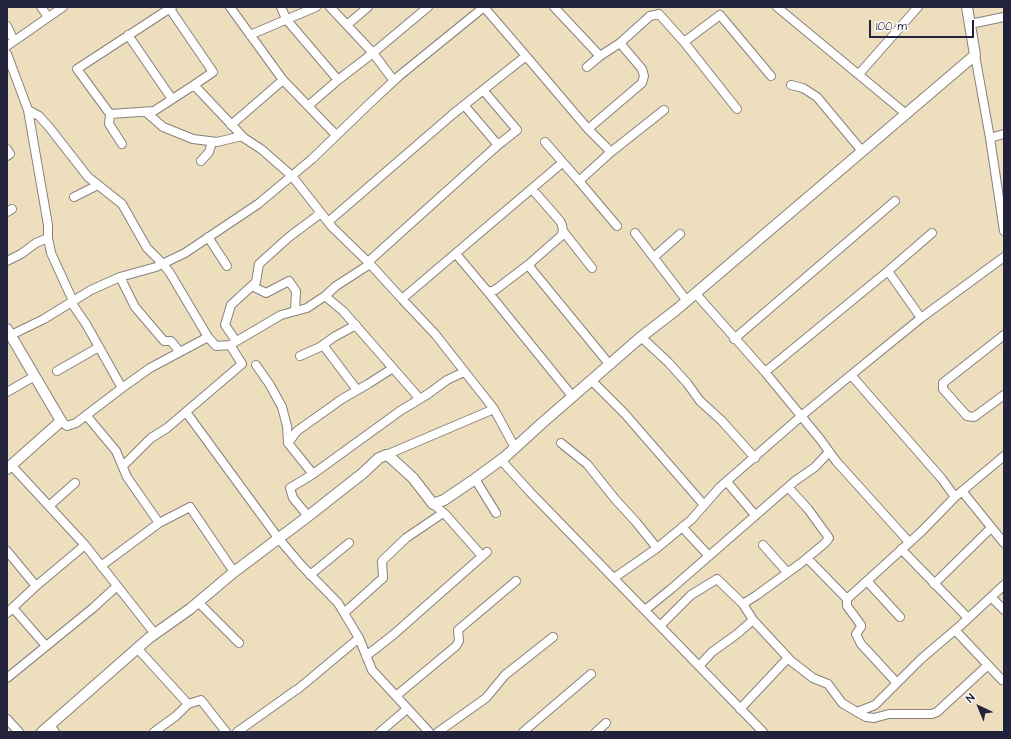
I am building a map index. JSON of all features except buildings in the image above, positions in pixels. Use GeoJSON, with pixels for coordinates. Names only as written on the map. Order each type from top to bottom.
{"type":"FeatureCollection","features":[{"type":"Feature","properties":{"kind":"street"},"geometry":{"type":"LineString","coordinates":[[41,7],[48,17]]}},
{"type":"Feature","properties":{"kind":"street"},"geometry":{"type":"LineString","coordinates":[[7,46],[63,7]]}},
{"type":"Feature","properties":{"kind":"street"},"geometry":{"type":"LineString","coordinates":[[230,7],[283,80],[336,135]]}},
{"type":"Feature","properties":{"kind":"street"},"geometry":{"type":"LineString","coordinates":[[281,7],[286,20],[338,80]]}},
{"type":"Feature","properties":{"kind":"street"},"geometry":{"type":"LineString","coordinates":[[250,35],[316,7]]}},
{"type":"Feature","properties":{"kind":"street"},"geometry":{"type":"LineString","coordinates":[[330,7],[373,53],[394,81]]}},
{"type":"Feature","properties":{"kind":"street"},"geometry":{"type":"LineString","coordinates":[[347,25],[368,7]]}},
{"type":"Feature","properties":{"kind":"street"},"geometry":{"type":"LineString","coordinates":[[308,106],[428,7]]}},
{"type":"Feature","properties":{"kind":"street"},"geometry":{"type":"LineString","coordinates":[[208,337],[150,368],[76,423],[67,426],[61,421],[9,332],[44,319],[91,290],[120,277],[156,267],[185,253],[258,204],[312,159],[394,81],[432,48],[484,7],[588,129],[611,152]]}},
{"type":"Feature","properties":{"kind":"street"},"geometry":{"type":"LineString","coordinates":[[554,7],[600,56]]}},
{"type":"Feature","properties":{"kind":"street"},"geometry":{"type":"LineString","coordinates":[[777,7],[905,113]]}},
{"type":"Feature","properties":{"kind":"street"},"geometry":{"type":"LineString","coordinates":[[859,74],[918,7]]}},
{"type":"Feature","properties":{"kind":"street"},"geometry":{"type":"LineString","coordinates":[[967,7],[990,138],[1004,231]]}},
{"type":"Feature","properties":{"kind":"street"},"geometry":{"type":"LineString","coordinates":[[110,114],[154,111],[213,72],[171,8],[78,69],[110,114],[109,124],[122,144]]}},
{"type":"Feature","properties":{"kind":"street"},"geometry":{"type":"LineString","coordinates":[[587,67],[600,56],[620,43],[650,16],[659,14],[684,42],[737,109]]}},
{"type":"Feature","properties":{"kind":"street"},"geometry":{"type":"LineString","coordinates":[[684,42],[720,15],[771,76]]}},
{"type":"Feature","properties":{"kind":"street"},"geometry":{"type":"LineString","coordinates":[[970,24],[1004,17]]}},
{"type":"Feature","properties":{"kind":"street"},"geometry":{"type":"LineString","coordinates":[[7,26],[14,41]]}},
{"type":"Feature","properties":{"kind":"street"},"geometry":{"type":"LineString","coordinates":[[128,35],[172,99]]}},
{"type":"Feature","properties":{"kind":"street"},"geometry":{"type":"LineString","coordinates":[[588,129],[642,83],[644,76],[642,70],[620,43]]}},
{"type":"Feature","properties":{"kind":"street"},"geometry":{"type":"LineString","coordinates":[[7,54],[28,110],[47,218],[50,253],[72,302],[122,388]]}},
{"type":"Feature","properties":{"kind":"street"},"geometry":{"type":"LineString","coordinates":[[433,504],[444,500],[501,460],[641,337],[696,294],[975,54]]}},
{"type":"Feature","properties":{"kind":"street"},"geometry":{"type":"LineString","coordinates":[[328,222],[464,105],[526,56]]}},
{"type":"Feature","properties":{"kind":"street"},"geometry":{"type":"LineString","coordinates":[[231,125],[283,80]]}},
{"type":"Feature","properties":{"kind":"street"},"geometry":{"type":"LineString","coordinates":[[194,85],[242,136],[261,149],[292,176],[328,222],[369,263],[435,334],[494,409],[515,448]]}},
{"type":"Feature","properties":{"kind":"street"},"geometry":{"type":"LineString","coordinates":[[790,85],[802,88],[818,97],[862,151]]}},
{"type":"Feature","properties":{"kind":"street"},"geometry":{"type":"LineString","coordinates":[[28,110],[38,116],[49,128],[88,177],[122,204],[147,248],[163,264],[208,337],[216,346],[233,343],[272,319],[307,308],[325,296],[336,286],[369,263],[498,145],[517,130],[483,90]]}},
{"type":"Feature","properties":{"kind":"street"},"geometry":{"type":"LineString","coordinates":[[464,105],[498,145]]}},
{"type":"Feature","properties":{"kind":"street"},"geometry":{"type":"LineString","coordinates":[[579,181],[611,152],[664,110]]}},
{"type":"Feature","properties":{"kind":"street"},"geometry":{"type":"LineString","coordinates":[[146,112],[163,126],[193,139],[217,142],[242,136]]}},
{"type":"Feature","properties":{"kind":"street"},"geometry":{"type":"LineString","coordinates":[[990,138],[1004,134]]}},
{"type":"Feature","properties":{"kind":"street"},"geometry":{"type":"LineString","coordinates":[[201,161],[209,152],[212,142]]}},
{"type":"Feature","properties":{"kind":"street"},"geometry":{"type":"LineString","coordinates":[[545,142],[617,226]]}},
{"type":"Feature","properties":{"kind":"street"},"geometry":{"type":"LineString","coordinates":[[7,149],[10,154],[7,156]]}},
{"type":"Feature","properties":{"kind":"street"},"geometry":{"type":"LineString","coordinates":[[402,299],[562,163]]}},
{"type":"Feature","properties":{"kind":"street"},"geometry":{"type":"LineString","coordinates":[[74,197],[98,185]]}},
{"type":"Feature","properties":{"kind":"street"},"geometry":{"type":"LineString","coordinates":[[532,190],[560,221],[563,231],[592,268]]}},
{"type":"Feature","properties":{"kind":"street"},"geometry":{"type":"LineString","coordinates":[[734,338],[895,201]]}},
{"type":"Feature","properties":{"kind":"street"},"geometry":{"type":"LineString","coordinates":[[123,466],[152,438],[167,428],[242,364],[225,325],[231,305],[256,282],[259,264],[289,237],[321,213]]}},
{"type":"Feature","properties":{"kind":"street"},"geometry":{"type":"LineString","coordinates":[[488,292],[495,290],[528,264],[558,239],[563,231]]}},
{"type":"Feature","properties":{"kind":"street"},"geometry":{"type":"LineString","coordinates":[[635,233],[687,301]]}},
{"type":"Feature","properties":{"kind":"street"},"geometry":{"type":"LineString","coordinates":[[765,372],[932,233]]}},
{"type":"Feature","properties":{"kind":"street"},"geometry":{"type":"LineString","coordinates":[[654,257],[680,234]]}},
{"type":"Feature","properties":{"kind":"street"},"geometry":{"type":"LineString","coordinates":[[208,237],[227,266]]}},
{"type":"Feature","properties":{"kind":"street"},"geometry":{"type":"LineString","coordinates":[[7,261],[48,238]]}},
{"type":"Feature","properties":{"kind":"street"},"geometry":{"type":"LineString","coordinates":[[456,254],[573,397]]}},
{"type":"Feature","properties":{"kind":"street"},"geometry":{"type":"LineString","coordinates":[[614,578],[657,548],[691,520],[726,482],[851,375],[921,318],[1004,257]]}},
{"type":"Feature","properties":{"kind":"street"},"geometry":{"type":"LineString","coordinates":[[528,264],[610,365]]}},
{"type":"Feature","properties":{"kind":"street"},"geometry":{"type":"LineString","coordinates":[[888,271],[921,318]]}},
{"type":"Feature","properties":{"kind":"street"},"geometry":{"type":"LineString","coordinates":[[120,277],[135,307],[164,341],[171,341],[180,351]]}},
{"type":"Feature","properties":{"kind":"street"},"geometry":{"type":"LineString","coordinates":[[252,286],[266,293],[289,281],[296,291],[295,311]]}},
{"type":"Feature","properties":{"kind":"street"},"geometry":{"type":"LineString","coordinates":[[696,294],[765,372],[870,501],[908,542]]}},
{"type":"Feature","properties":{"kind":"street"},"geometry":{"type":"LineString","coordinates":[[325,296],[343,311],[373,343],[392,368],[420,399]]}},
{"type":"Feature","properties":{"kind":"street"},"geometry":{"type":"LineString","coordinates":[[300,356],[356,326]]}},
{"type":"Feature","properties":{"kind":"street"},"geometry":{"type":"LineString","coordinates":[[1004,335],[943,382],[943,389],[967,416],[974,417],[1004,395]]}},
{"type":"Feature","properties":{"kind":"street"},"geometry":{"type":"LineString","coordinates":[[641,337],[672,367],[700,401],[722,421],[755,458]]}},
{"type":"Feature","properties":{"kind":"street"},"geometry":{"type":"LineString","coordinates":[[323,345],[357,390]]}},
{"type":"Feature","properties":{"kind":"street"},"geometry":{"type":"LineString","coordinates":[[57,372],[99,347]]}},
{"type":"Feature","properties":{"kind":"street"},"geometry":{"type":"LineString","coordinates":[[256,365],[282,407],[288,443],[313,474]]}},
{"type":"Feature","properties":{"kind":"street"},"geometry":{"type":"LineString","coordinates":[[288,443],[297,431],[342,399],[392,368]]}},
{"type":"Feature","properties":{"kind":"street"},"geometry":{"type":"LineString","coordinates":[[308,516],[292,498],[290,488],[313,474],[400,411],[447,380],[464,372]]}},
{"type":"Feature","properties":{"kind":"street"},"geometry":{"type":"LineString","coordinates":[[851,375],[942,479],[955,497]]}},
{"type":"Feature","properties":{"kind":"street"},"geometry":{"type":"LineString","coordinates":[[7,392],[35,376]]}},
{"type":"Feature","properties":{"kind":"street"},"geometry":{"type":"LineString","coordinates":[[592,380],[625,414],[704,505]]}},
{"type":"Feature","properties":{"kind":"street"},"geometry":{"type":"LineString","coordinates":[[42,732],[52,729],[137,648],[363,474],[379,458],[494,409]]}},
{"type":"Feature","properties":{"kind":"street"},"geometry":{"type":"LineString","coordinates":[[186,412],[279,538],[310,574],[338,603],[359,638],[372,670],[429,732]]}},
{"type":"Feature","properties":{"kind":"street"},"geometry":{"type":"LineString","coordinates":[[86,415],[116,451],[127,477],[159,524]]}},
{"type":"Feature","properties":{"kind":"street"},"geometry":{"type":"LineString","coordinates":[[61,421],[9,467],[49,506],[85,545],[155,634]]}},
{"type":"Feature","properties":{"kind":"street"},"geometry":{"type":"LineString","coordinates":[[561,443],[587,464],[657,548]]}},
{"type":"Feature","properties":{"kind":"street"},"geometry":{"type":"LineString","coordinates":[[645,610],[788,487],[815,467],[829,452]]}},
{"type":"Feature","properties":{"kind":"street"},"geometry":{"type":"LineString","coordinates":[[366,656],[393,635],[484,554],[433,504],[413,478],[386,455]]}},
{"type":"Feature","properties":{"kind":"street"},"geometry":{"type":"LineString","coordinates":[[847,599],[955,497],[1004,456]]}},
{"type":"Feature","properties":{"kind":"street"},"geometry":{"type":"LineString","coordinates":[[501,460],[763,732]]}},
{"type":"Feature","properties":{"kind":"street"},"geometry":{"type":"LineString","coordinates":[[475,479],[496,513]]}},
{"type":"Feature","properties":{"kind":"street"},"geometry":{"type":"LineString","coordinates":[[726,482],[755,515]]}},
{"type":"Feature","properties":{"kind":"street"},"geometry":{"type":"LineString","coordinates":[[49,506],[75,483]]}},
{"type":"Feature","properties":{"kind":"street"},"geometry":{"type":"LineString","coordinates":[[743,604],[757,596],[807,558],[829,538],[812,513],[788,487]]}},
{"type":"Feature","properties":{"kind":"street"},"geometry":{"type":"LineString","coordinates":[[962,491],[1004,543]]}},
{"type":"Feature","properties":{"kind":"street"},"geometry":{"type":"LineString","coordinates":[[101,566],[159,524],[190,507],[234,572]]}},
{"type":"Feature","properties":{"kind":"street"},"geometry":{"type":"LineString","coordinates":[[344,613],[383,578],[382,561],[406,538],[443,513]]}},
{"type":"Feature","properties":{"kind":"street"},"geometry":{"type":"LineString","coordinates":[[682,527],[709,556]]}},
{"type":"Feature","properties":{"kind":"street"},"geometry":{"type":"LineString","coordinates":[[934,584],[991,528]]}},
{"type":"Feature","properties":{"kind":"street"},"geometry":{"type":"LineString","coordinates":[[310,574],[348,542]]}},
{"type":"Feature","properties":{"kind":"street"},"geometry":{"type":"LineString","coordinates":[[46,646],[10,610],[85,545]]}},
{"type":"Feature","properties":{"kind":"street"},"geometry":{"type":"LineString","coordinates":[[764,545],[787,572]]}},
{"type":"Feature","properties":{"kind":"street"},"geometry":{"type":"LineString","coordinates":[[901,549],[968,618]]}},
{"type":"Feature","properties":{"kind":"street"},"geometry":{"type":"LineString","coordinates":[[7,551],[36,586]]}},
{"type":"Feature","properties":{"kind":"street"},"geometry":{"type":"LineString","coordinates":[[807,558],[847,599],[847,606],[861,625],[861,628],[856,634],[861,644],[897,683]]}},
{"type":"Feature","properties":{"kind":"street"},"geometry":{"type":"LineString","coordinates":[[660,626],[691,595],[717,579],[743,604],[753,620],[788,658],[813,678],[828,684],[842,703],[866,717],[874,718],[889,714],[932,714],[941,709],[988,665]]}},
{"type":"Feature","properties":{"kind":"street"},"geometry":{"type":"LineString","coordinates":[[396,696],[456,646],[459,640],[458,630],[516,581]]}},
{"type":"Feature","properties":{"kind":"street"},"geometry":{"type":"LineString","coordinates":[[867,581],[900,617]]}},
{"type":"Feature","properties":{"kind":"street"},"geometry":{"type":"LineString","coordinates":[[857,712],[875,705],[921,659],[955,630],[1004,584]]}},
{"type":"Feature","properties":{"kind":"street"},"geometry":{"type":"LineString","coordinates":[[7,678],[93,608],[117,586]]}},
{"type":"Feature","properties":{"kind":"street"},"geometry":{"type":"LineString","coordinates":[[991,597],[1004,610]]}},
{"type":"Feature","properties":{"kind":"street"},"geometry":{"type":"LineString","coordinates":[[198,602],[239,643]]}},
{"type":"Feature","properties":{"kind":"street"},"geometry":{"type":"LineString","coordinates":[[699,666],[712,652],[738,634],[753,620]]}},
{"type":"Feature","properties":{"kind":"street"},"geometry":{"type":"LineString","coordinates":[[955,630],[1002,680]]}},
{"type":"Feature","properties":{"kind":"street"},"geometry":{"type":"LineString","coordinates":[[438,732],[486,698],[505,675],[553,637]]}},
{"type":"Feature","properties":{"kind":"street"},"geometry":{"type":"LineString","coordinates":[[237,732],[297,690],[359,638]]}},
{"type":"Feature","properties":{"kind":"street"},"geometry":{"type":"LineString","coordinates":[[137,648],[188,704]]}},
{"type":"Feature","properties":{"kind":"street"},"geometry":{"type":"LineString","coordinates":[[740,709],[788,658]]}},
{"type":"Feature","properties":{"kind":"street"},"geometry":{"type":"LineString","coordinates":[[523,732],[590,674]]}},
{"type":"Feature","properties":{"kind":"street"},"geometry":{"type":"LineString","coordinates":[[154,732],[176,716],[188,704],[201,700],[226,732]]}},
{"type":"Feature","properties":{"kind":"street"},"geometry":{"type":"LineString","coordinates":[[380,732],[407,709]]}},
{"type":"Feature","properties":{"kind":"street"},"geometry":{"type":"LineString","coordinates":[[7,719],[19,732]]}},
{"type":"Feature","properties":{"kind":"street"},"geometry":{"type":"LineString","coordinates":[[596,732],[606,723]]}}]}
